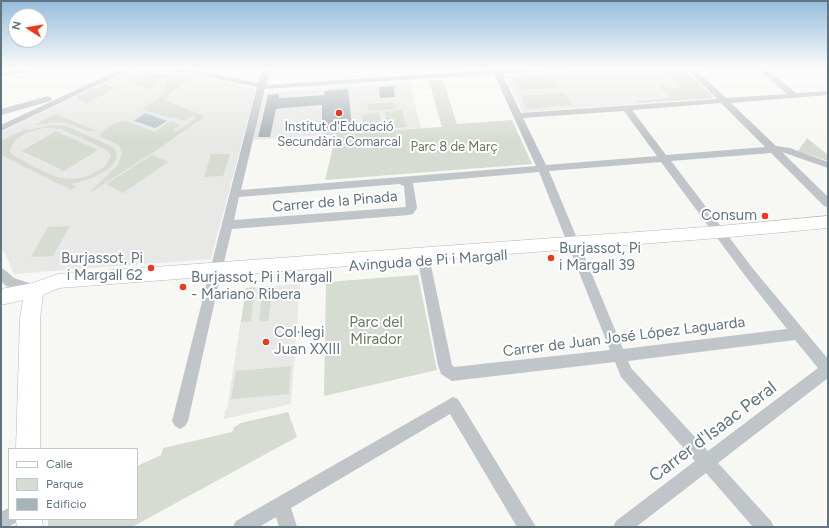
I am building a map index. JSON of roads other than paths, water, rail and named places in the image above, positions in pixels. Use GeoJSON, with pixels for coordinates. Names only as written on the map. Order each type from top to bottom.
{"type":"FeatureCollection","features":[{"type":"Feature","properties":{"kind":"street"},"geometry":{"type":"LineString","coordinates":[[1,112],[74,93]]}},
{"type":"Feature","properties":{"kind":"street"},"geometry":{"type":"LineString","coordinates":[[1,128],[75,93]]}},
{"type":"Feature","properties":{"kind":"street"},"geometry":{"type":"LineString","coordinates":[[180,421],[259,93]]}},
{"type":"Feature","properties":{"kind":"street"},"geometry":{"type":"LineString","coordinates":[[506,93],[571,234],[574,246],[626,372],[765,527]]}},
{"type":"Feature","properties":{"kind":"street"},"geometry":{"type":"LineString","coordinates":[[715,93],[828,204]]}},
{"type":"Feature","properties":{"kind":"street"},"geometry":{"type":"LineString","coordinates":[[517,116],[828,93]]}},
{"type":"Feature","properties":{"kind":"street"},"geometry":{"type":"LineString","coordinates":[[626,108],[683,186],[798,334],[828,369]]}},
{"type":"Feature","properties":{"kind":"street"},"geometry":{"type":"LineString","coordinates":[[234,194],[664,159],[770,147],[787,150],[828,165]]}},
{"type":"Feature","properties":{"kind":"street","name":"Carrer de la Pinada"},"geometry":{"type":"LineString","coordinates":[[227,225],[409,211],[412,208],[409,186],[408,183],[402,181]]}},
{"type":"Feature","properties":{"kind":"street","name":"Avinguda de Pi i Margall"},"geometry":{"type":"LineString","coordinates":[[722,235],[828,222]]}},
{"type":"Feature","properties":{"kind":"street","name":"Avinguda de Pi i Margall"},"geometry":{"type":"LineString","coordinates":[[215,274],[722,235],[828,230]]}},
{"type":"Feature","properties":{"kind":"street","name":"Avinguda de Pi i Margall"},"geometry":{"type":"LineString","coordinates":[[1,297],[34,290],[58,281],[215,274],[424,261],[574,246]]}},
{"type":"Feature","properties":{"kind":"street","name":"Carrer de Juan José López Laguarda"},"geometry":{"type":"LineString","coordinates":[[424,261],[445,365],[449,372],[455,374],[798,334]]}},
{"type":"Feature","properties":{"kind":"street"},"geometry":{"type":"LineString","coordinates":[[1,273],[10,282],[34,290],[30,318],[28,448]]}},
{"type":"Feature","properties":{"kind":"street","name":"Carrer d'Isaac Peral"},"geometry":{"type":"LineString","coordinates":[[622,527],[828,369]]}},
{"type":"Feature","properties":{"kind":"street"},"geometry":{"type":"LineString","coordinates":[[242,527],[453,404],[527,527]]}},
{"type":"Feature","properties":{"kind":"street"},"geometry":{"type":"LineString","coordinates":[[281,505],[288,527]]}},
{"type":"Feature","properties":{"kind":"place","name":"Institut d'Educació Secundària Comarcal"},"geometry":{"type":"Point","coordinates":[339,113]}},
{"type":"Feature","properties":{"kind":"place","name":"Consum"},"geometry":{"type":"Point","coordinates":[765,216]}},
{"type":"Feature","properties":{"kind":"place","name":"Burjassot, Pi i Margall 39"},"geometry":{"type":"Point","coordinates":[551,258]}},
{"type":"Feature","properties":{"kind":"place","name":"Burjassot, Pi i Margall 62"},"geometry":{"type":"Point","coordinates":[151,268]}},
{"type":"Feature","properties":{"kind":"place","name":"Burjassot, Pi i Margall - Mariano Ribera"},"geometry":{"type":"Point","coordinates":[183,287]}},
{"type":"Feature","properties":{"kind":"place","name":"Col·legi Juan XXIII"},"geometry":{"type":"Point","coordinates":[266,342]}},
{"type":"Feature","properties":{"kind":"park label","name":"Parc 8 de Març"},"geometry":{"type":"Point","coordinates":[454,147]}},
{"type":"Feature","properties":{"kind":"park label","name":"Parc del Mirador"},"geometry":{"type":"Point","coordinates":[376,332]}}]}
